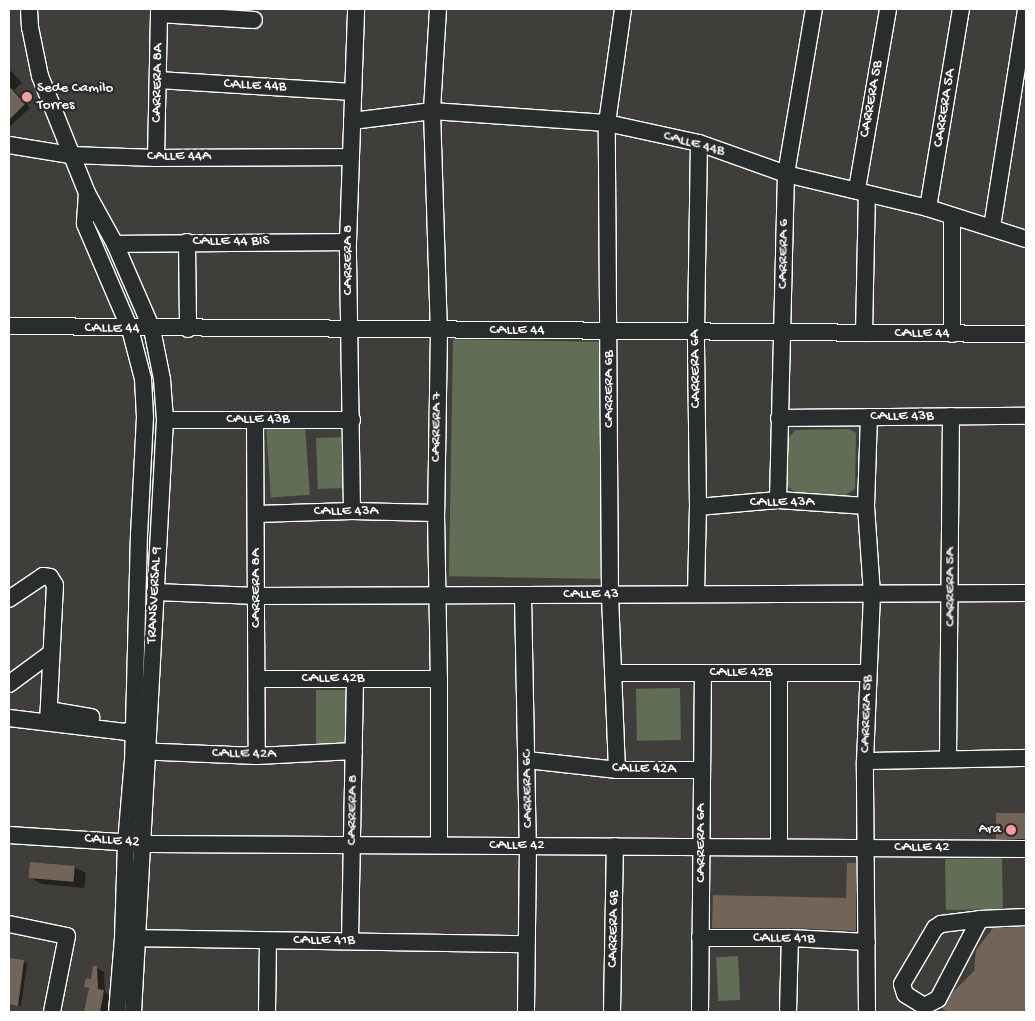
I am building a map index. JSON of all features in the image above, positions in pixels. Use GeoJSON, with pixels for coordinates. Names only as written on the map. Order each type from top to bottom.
{"type":"FeatureCollection","features":[{"type":"Feature","properties":{"kind":"street","name":"TRANSVERSAL 9"},"geometry":{"type":"LineString","coordinates":[[29,9],[40,76],[70,155],[87,192],[115,244],[152,329],[162,379],[165,420],[155,592],[141,727]]}},
{"type":"Feature","properties":{"kind":"street","name":"CARRERA 8"},"geometry":{"type":"LineString","coordinates":[[352,511],[348,242],[356,9]]}},
{"type":"Feature","properties":{"kind":"street","name":"CARRERA 7"},"geometry":{"type":"LineString","coordinates":[[438,9],[432,111],[438,331],[436,513],[439,845]]}},
{"type":"Feature","properties":{"kind":"street","name":"CARRERA 6B"},"geometry":{"type":"LineString","coordinates":[[617,770],[610,595],[610,332],[607,123],[623,9]]}},
{"type":"Feature","properties":{"kind":"street","name":"CARRERA 6"},"geometry":{"type":"LineString","coordinates":[[778,500],[786,174],[814,9]]}},
{"type":"Feature","properties":{"kind":"street","name":"CARRERA 5B"},"geometry":{"type":"LineString","coordinates":[[864,333],[862,191],[888,9]]}},
{"type":"Feature","properties":{"kind":"street","name":"CARRERA 5A"},"geometry":{"type":"LineString","coordinates":[[928,208],[961,9]]}},
{"type":"Feature","properties":{"kind":"street"},"geometry":{"type":"LineString","coordinates":[[992,227],[1026,9]]}},
{"type":"Feature","properties":{"kind":"street"},"geometry":{"type":"LineString","coordinates":[[159,11],[254,20]]}},
{"type":"Feature","properties":{"kind":"street","name":"CARRERA 8A"},"geometry":{"type":"LineString","coordinates":[[156,158],[159,11]]}},
{"type":"Feature","properties":{"kind":"street","name":"CALLE 44B"},"geometry":{"type":"LineString","coordinates":[[158,80],[352,92]]}},
{"type":"Feature","properties":{"kind":"street","name":"CALLE 44B"},"geometry":{"type":"LineString","coordinates":[[352,121],[432,111],[607,123],[698,143],[786,174],[928,208],[1026,238]]}},
{"type":"Feature","properties":{"kind":"street","name":"CARRERA 6A"},"geometry":{"type":"LineString","coordinates":[[696,594],[698,507],[696,332],[698,143]]}},
{"type":"Feature","properties":{"kind":"street","name":"CALLE 44A"},"geometry":{"type":"LineString","coordinates":[[9,145],[70,155],[156,158],[350,157]]}},
{"type":"Feature","properties":{"kind":"street","name":"TRANSVERSAL 9"},"geometry":{"type":"LineString","coordinates":[[87,192],[86,224],[130,329],[143,379],[145,417],[139,534],[140,750],[143,844],[130,938],[117,1012]]}},
{"type":"Feature","properties":{"kind":"street"},"geometry":{"type":"LineString","coordinates":[[952,216],[952,334]]}},
{"type":"Feature","properties":{"kind":"street"},"geometry":{"type":"LineString","coordinates":[[187,242],[188,330]]}},
{"type":"Feature","properties":{"kind":"street","name":"CALLE 44 BIS"},"geometry":{"type":"LineString","coordinates":[[115,244],[348,242]]}},
{"type":"Feature","properties":{"kind":"street","name":"CALLE 44"},"geometry":{"type":"LineString","coordinates":[[9,326],[188,330],[1026,334]]}},
{"type":"Feature","properties":{"kind":"street","name":"CARRERA 5A"},"geometry":{"type":"LineString","coordinates":[[948,758],[951,594],[951,416]]}},
{"type":"Feature","properties":{"kind":"street","name":"CALLE 43B"},"geometry":{"type":"LineString","coordinates":[[779,418],[1026,416]]}},
{"type":"Feature","properties":{"kind":"street","name":"CARRERA 5B"},"geometry":{"type":"LineString","coordinates":[[867,1012],[868,942],[865,761],[872,594],[866,506],[869,417]]}},
{"type":"Feature","properties":{"kind":"street","name":"CALLE 43B"},"geometry":{"type":"LineString","coordinates":[[165,420],[352,420]]}},
{"type":"Feature","properties":{"kind":"street","name":"CARRERA 8A"},"geometry":{"type":"LineString","coordinates":[[255,421],[257,756]]}},
{"type":"Feature","properties":{"kind":"street","name":"CALLE 43A"},"geometry":{"type":"LineString","coordinates":[[698,507],[778,500],[866,506]]}},
{"type":"Feature","properties":{"kind":"street","name":"CALLE 43A"},"geometry":{"type":"LineString","coordinates":[[257,514],[352,511],[436,513]]}},
{"type":"Feature","properties":{"kind":"street"},"geometry":{"type":"LineString","coordinates":[[9,599],[43,576],[50,577],[55,585],[48,716]]}},
{"type":"Feature","properties":{"kind":"street","name":"CALLE 43"},"geometry":{"type":"LineString","coordinates":[[155,592],[257,596],[1026,593]]}},
{"type":"Feature","properties":{"kind":"street","name":"CARRERA 6C"},"geometry":{"type":"LineString","coordinates":[[523,595],[528,760],[526,1012]]}},
{"type":"Feature","properties":{"kind":"street"},"geometry":{"type":"LineString","coordinates":[[9,684],[51,653]]}},
{"type":"Feature","properties":{"kind":"street","name":"CALLE 42B"},"geometry":{"type":"LineString","coordinates":[[613,673],[868,673]]}},
{"type":"Feature","properties":{"kind":"street","name":"CARRERA 6A"},"geometry":{"type":"LineString","coordinates":[[700,1012],[703,847],[701,770],[703,673]]}},
{"type":"Feature","properties":{"kind":"street"},"geometry":{"type":"LineString","coordinates":[[779,673],[779,847]]}},
{"type":"Feature","properties":{"kind":"street","name":"CALLE 42B"},"geometry":{"type":"LineString","coordinates":[[257,678],[439,679]]}},
{"type":"Feature","properties":{"kind":"street","name":"CARRERA 8"},"geometry":{"type":"LineString","coordinates":[[350,941],[355,680]]}},
{"type":"Feature","properties":{"kind":"street"},"geometry":{"type":"LineString","coordinates":[[9,718],[48,716],[98,723],[126,722],[141,727]]}},
{"type":"Feature","properties":{"kind":"street","name":"TRANSVERSAL 9"},"geometry":{"type":"LineString","coordinates":[[133,1012],[126,843],[140,750]]}},
{"type":"Feature","properties":{"kind":"street","name":"CALLE 42A"},"geometry":{"type":"LineString","coordinates":[[140,750],[257,756],[354,752]]}},
{"type":"Feature","properties":{"kind":"street"},"geometry":{"type":"LineString","coordinates":[[865,761],[1026,758]]}},
{"type":"Feature","properties":{"kind":"street","name":"CALLE 42A"},"geometry":{"type":"LineString","coordinates":[[528,760],[617,770],[701,770]]}},
{"type":"Feature","properties":{"kind":"street","name":"CALLE 42"},"geometry":{"type":"LineString","coordinates":[[9,835],[115,840],[143,844],[1026,848]]}},
{"type":"Feature","properties":{"kind":"street","name":"CARRERA 6B"},"geometry":{"type":"LineString","coordinates":[[612,1012],[615,846]]}},
{"type":"Feature","properties":{"kind":"street"},"geometry":{"type":"LineString","coordinates":[[980,920],[938,999],[924,1006],[905,994],[902,984],[935,928],[941,924],[980,920],[1026,917]]}},
{"type":"Feature","properties":{"kind":"street"},"geometry":{"type":"LineString","coordinates":[[9,924],[68,936],[52,1012]]}},
{"type":"Feature","properties":{"kind":"street","name":"CALLE 41B"},"geometry":{"type":"LineString","coordinates":[[130,938],[526,944]]}},
{"type":"Feature","properties":{"kind":"street","name":"CALLE 41B"},"geometry":{"type":"LineString","coordinates":[[700,938],[790,938],[868,942]]}},
{"type":"Feature","properties":{"kind":"street"},"geometry":{"type":"LineString","coordinates":[[788,1012],[790,938]]}},
{"type":"Feature","properties":{"kind":"street"},"geometry":{"type":"LineString","coordinates":[[268,941],[268,1012]]}},
{"type":"Feature","properties":{"kind":"green space"},"geometry":{"type":"Polygon","coordinates":[[[453,339],[611,342],[607,579],[449,576],[453,339]]]}},
{"type":"Feature","properties":{"kind":"green space"},"geometry":{"type":"Polygon","coordinates":[[[305,426],[310,495],[271,498],[266,429],[305,426]]]}},
{"type":"Feature","properties":{"kind":"green space"},"geometry":{"type":"Polygon","coordinates":[[[849,429],[856,433],[855,489],[845,495],[799,495],[784,484],[787,440],[795,430],[849,429]]]}},
{"type":"Feature","properties":{"kind":"green space"},"geometry":{"type":"Polygon","coordinates":[[[346,437],[348,488],[318,489],[316,438],[346,437]]]}},
{"type":"Feature","properties":{"kind":"green space"},"geometry":{"type":"Polygon","coordinates":[[[680,688],[681,740],[637,741],[636,689],[680,688]]]}},
{"type":"Feature","properties":{"kind":"green space"},"geometry":{"type":"Polygon","coordinates":[[[316,690],[347,690],[347,743],[316,743],[316,690]]]}},
{"type":"Feature","properties":{"kind":"green space"},"geometry":{"type":"Polygon","coordinates":[[[1002,858],[1003,909],[946,910],[945,859],[1002,858]]]}},
{"type":"Feature","properties":{"kind":"green space"},"geometry":{"type":"Polygon","coordinates":[[[738,956],[740,1000],[718,1001],[716,957],[738,956]]]}},
{"type":"Feature","properties":{"kind":"building"},"geometry":{"type":"Polygon","coordinates":[[[9,86],[25,104],[9,120],[9,86]]]}},
{"type":"Feature","properties":{"kind":"building","name":"Ara"},"geometry":{"type":"Polygon","coordinates":[[[996,813],[1026,813],[1026,839],[996,839],[996,813]]]}},
{"type":"Feature","properties":{"kind":"building"},"geometry":{"type":"Polygon","coordinates":[[[30,862],[75,866],[73,882],[29,878],[30,862]]]}},
{"type":"Feature","properties":{"kind":"building"},"geometry":{"type":"Polygon","coordinates":[[[847,863],[856,863],[856,931],[790,928],[712,928],[713,895],[846,898],[847,863]]]}},
{"type":"Feature","properties":{"kind":"building"},"geometry":{"type":"Polygon","coordinates":[[[1026,927],[1026,1009],[1023,1012],[947,1012],[942,1008],[953,992],[974,971],[976,950],[993,928],[1026,927]]]}},
{"type":"Feature","properties":{"kind":"building"},"geometry":{"type":"Polygon","coordinates":[[[9,958],[24,960],[18,1006],[9,1004],[9,958]]]}},
{"type":"Feature","properties":{"kind":"building"},"geometry":{"type":"Polygon","coordinates":[[[93,966],[97,966],[98,989],[104,990],[100,1012],[84,1012],[89,988],[84,987],[86,978],[91,979],[93,966]]]}},
{"type":"Feature","properties":{"kind":"place","name":"Sede Camilo Torres"},"geometry":{"type":"Point","coordinates":[27,97]}},
{"type":"Feature","properties":{"kind":"place","name":"Ara"},"geometry":{"type":"Point","coordinates":[1011,830]}}]}
